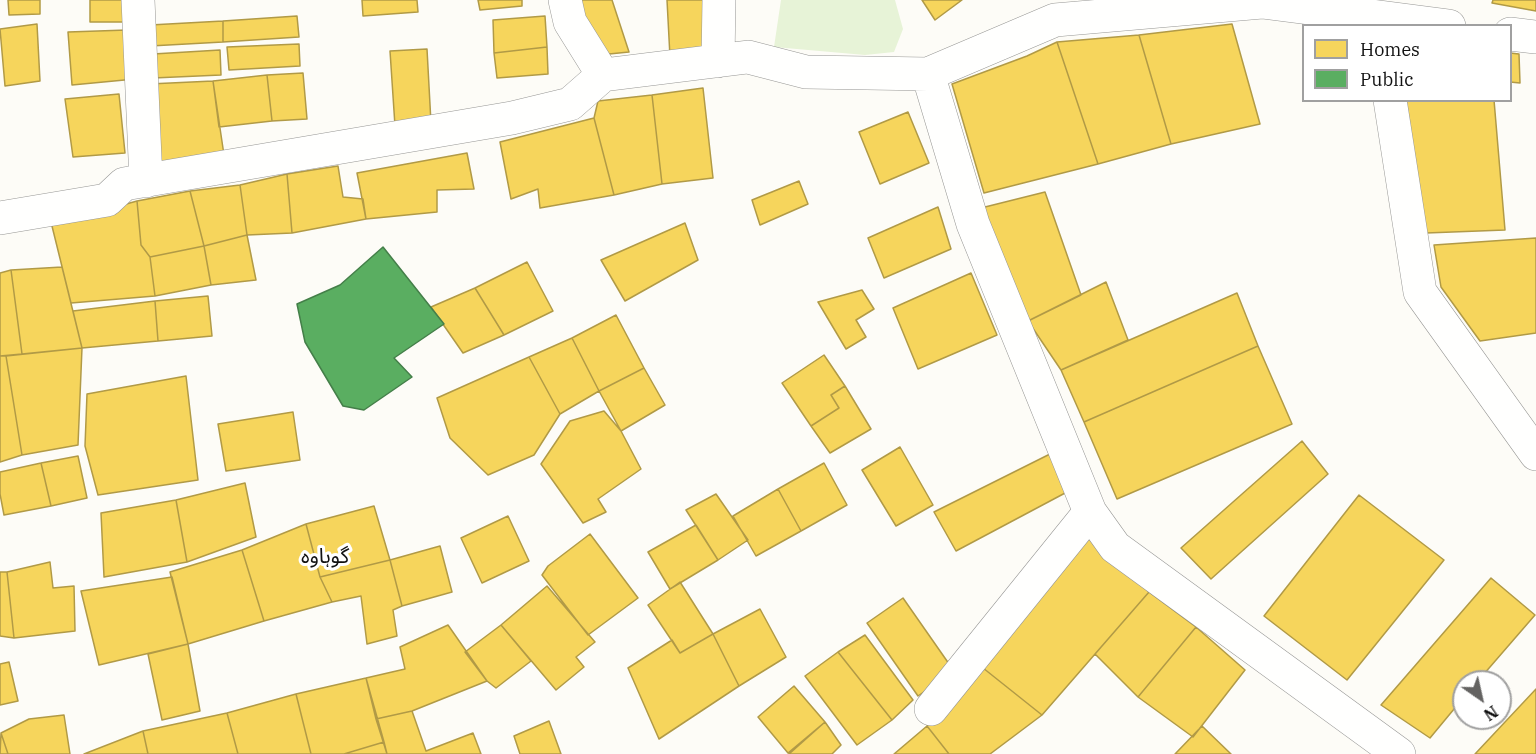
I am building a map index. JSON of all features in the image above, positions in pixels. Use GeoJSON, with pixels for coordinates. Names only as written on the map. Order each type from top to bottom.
{"type":"FeatureCollection","features":[{"type":"Feature","properties":{"kind":"street"},"geometry":{"type":"LineString","coordinates":[[138,0],[146,181]]}},
{"type":"Feature","properties":{"kind":"street"},"geometry":{"type":"LineString","coordinates":[[565,0],[570,22],[603,75]]}},
{"type":"Feature","properties":{"kind":"street"},"geometry":{"type":"LineString","coordinates":[[718,61],[719,0]]}},
{"type":"Feature","properties":{"kind":"street"},"geometry":{"type":"LineString","coordinates":[[0,218],[107,200],[124,184],[512,118],[570,104],[603,75],[748,57],[806,72],[928,74],[1055,20],[1262,2],[1378,21],[1421,24]]}},
{"type":"Feature","properties":{"kind":"street"},"geometry":{"type":"LineString","coordinates":[[1512,34],[1536,37]]}},
{"type":"Feature","properties":{"kind":"street"},"geometry":{"type":"LineString","coordinates":[[928,74],[974,224],[1090,512],[1115,547],[1387,750]]}},
{"type":"Feature","properties":{"kind":"street"},"geometry":{"type":"LineString","coordinates":[[1390,102],[1420,292],[1536,454]]}},
{"type":"Feature","properties":{"kind":"street"},"geometry":{"type":"LineString","coordinates":[[931,709],[1090,512]]}},
{"type":"Feature","properties":{"kind":"green space"},"geometry":{"type":"Polygon","coordinates":[[[781,0],[895,0],[903,29],[894,52],[865,55],[774,47],[781,0]]]}},
{"type":"Feature","properties":{"kind":"building: Homes"},"geometry":{"type":"Polygon","coordinates":[[[8,0],[40,0],[40,14],[9,15],[8,0]]]}},
{"type":"Feature","properties":{"kind":"building: Homes"},"geometry":{"type":"Polygon","coordinates":[[[90,0],[129,0],[129,22],[90,22],[90,0]]]}},
{"type":"Feature","properties":{"kind":"building: Homes"},"geometry":{"type":"Polygon","coordinates":[[[362,0],[417,0],[418,12],[363,16],[362,0]]]}},
{"type":"Feature","properties":{"kind":"building: Homes"},"geometry":{"type":"Polygon","coordinates":[[[478,0],[522,0],[522,6],[480,10],[478,0]]]}},
{"type":"Feature","properties":{"kind":"building: Homes"},"geometry":{"type":"Polygon","coordinates":[[[576,0],[612,0],[629,52],[599,55],[576,0]]]}},
{"type":"Feature","properties":{"kind":"building: Homes"},"geometry":{"type":"Polygon","coordinates":[[[667,0],[712,0],[710,51],[670,57],[667,0]]]}},
{"type":"Feature","properties":{"kind":"building: Homes"},"geometry":{"type":"Polygon","coordinates":[[[922,0],[962,0],[935,20],[922,0]]]}},
{"type":"Feature","properties":{"kind":"building: Homes"},"geometry":{"type":"Polygon","coordinates":[[[1493,0],[1536,0],[1536,11],[1492,3],[1493,0]]]}},
{"type":"Feature","properties":{"kind":"building: Homes"},"geometry":{"type":"Polygon","coordinates":[[[297,16],[299,37],[223,42],[223,21],[297,16]]]}},
{"type":"Feature","properties":{"kind":"building: Homes"},"geometry":{"type":"Polygon","coordinates":[[[545,16],[547,47],[494,53],[493,20],[545,16]]]}},
{"type":"Feature","properties":{"kind":"building: Homes"},"geometry":{"type":"Polygon","coordinates":[[[223,21],[223,42],[150,46],[150,25],[223,21]]]}},
{"type":"Feature","properties":{"kind":"building: Homes"},"geometry":{"type":"Polygon","coordinates":[[[37,24],[40,81],[5,86],[0,29],[37,24]]]}},
{"type":"Feature","properties":{"kind":"building: Homes"},"geometry":{"type":"Polygon","coordinates":[[[1232,24],[1260,124],[1171,144],[1139,35],[1232,24]]]}},
{"type":"Feature","properties":{"kind":"building: Homes"},"geometry":{"type":"Polygon","coordinates":[[[127,30],[135,79],[72,85],[68,32],[127,30]]]}},
{"type":"Feature","properties":{"kind":"building: Homes"},"geometry":{"type":"Polygon","coordinates":[[[1139,35],[1171,144],[1098,164],[1057,42],[1139,35]]]}},
{"type":"Feature","properties":{"kind":"building: Homes"},"geometry":{"type":"Polygon","coordinates":[[[1057,42],[1098,164],[984,193],[952,84],[1027,56],[1057,42]]]}},
{"type":"Feature","properties":{"kind":"building: Homes"},"geometry":{"type":"Polygon","coordinates":[[[299,44],[300,66],[229,70],[227,47],[299,44]]]}},
{"type":"Feature","properties":{"kind":"building: Homes"},"geometry":{"type":"Polygon","coordinates":[[[547,47],[548,74],[497,78],[494,53],[547,47]]]}},
{"type":"Feature","properties":{"kind":"building: Homes"},"geometry":{"type":"Polygon","coordinates":[[[427,49],[431,123],[395,126],[390,51],[427,49]]]}},
{"type":"Feature","properties":{"kind":"building: Homes"},"geometry":{"type":"Polygon","coordinates":[[[220,50],[221,75],[153,78],[153,54],[220,50]]]}},
{"type":"Feature","properties":{"kind":"building: Homes"},"geometry":{"type":"Polygon","coordinates":[[[1512,53],[1519,54],[1520,83],[1512,82],[1512,53]]]}},
{"type":"Feature","properties":{"kind":"building: Homes"},"geometry":{"type":"Polygon","coordinates":[[[303,73],[307,119],[272,121],[267,75],[303,73]]]}},
{"type":"Feature","properties":{"kind":"building: Homes"},"geometry":{"type":"Polygon","coordinates":[[[267,75],[272,121],[219,127],[213,81],[267,75]]]}},
{"type":"Feature","properties":{"kind":"building: Homes"},"geometry":{"type":"Polygon","coordinates":[[[213,81],[224,155],[154,164],[149,84],[213,81]]]}},
{"type":"Feature","properties":{"kind":"building: Homes"},"geometry":{"type":"Polygon","coordinates":[[[703,88],[713,178],[662,184],[652,95],[703,88]]]}},
{"type":"Feature","properties":{"kind":"building: Homes"},"geometry":{"type":"Polygon","coordinates":[[[119,94],[125,153],[73,157],[65,99],[119,94]]]}},
{"type":"Feature","properties":{"kind":"building: Homes"},"geometry":{"type":"Polygon","coordinates":[[[652,95],[662,184],[614,195],[594,118],[598,101],[652,95]]]}},
{"type":"Feature","properties":{"kind":"building: Homes"},"geometry":{"type":"Polygon","coordinates":[[[1406,102],[1494,102],[1505,230],[1426,233],[1406,102]]]}},
{"type":"Feature","properties":{"kind":"building: Homes"},"geometry":{"type":"Polygon","coordinates":[[[908,112],[929,163],[880,184],[859,132],[908,112]]]}},
{"type":"Feature","properties":{"kind":"building: Homes"},"geometry":{"type":"Polygon","coordinates":[[[594,118],[614,195],[540,208],[538,189],[511,199],[500,142],[594,118]]]}},
{"type":"Feature","properties":{"kind":"building: Homes"},"geometry":{"type":"Polygon","coordinates":[[[467,153],[474,189],[437,190],[437,212],[366,219],[357,173],[467,153]]]}},
{"type":"Feature","properties":{"kind":"building: Homes"},"geometry":{"type":"Polygon","coordinates":[[[338,166],[343,197],[363,199],[366,219],[292,233],[287,174],[338,166]]]}},
{"type":"Feature","properties":{"kind":"building: Homes"},"geometry":{"type":"Polygon","coordinates":[[[287,174],[292,233],[247,235],[240,185],[287,174]]]}},
{"type":"Feature","properties":{"kind":"building: Homes"},"geometry":{"type":"Polygon","coordinates":[[[799,181],[808,204],[760,225],[752,200],[799,181]]]}},
{"type":"Feature","properties":{"kind":"building: Homes"},"geometry":{"type":"Polygon","coordinates":[[[240,185],[247,235],[204,246],[190,191],[240,185]]]}},
{"type":"Feature","properties":{"kind":"building: Homes"},"geometry":{"type":"Polygon","coordinates":[[[190,191],[204,246],[150,257],[141,245],[137,201],[190,191]]]}},
{"type":"Feature","properties":{"kind":"building: Homes"},"geometry":{"type":"Polygon","coordinates":[[[1045,192],[1081,295],[1028,321],[981,208],[1045,192]]]}},
{"type":"Feature","properties":{"kind":"building: Homes"},"geometry":{"type":"Polygon","coordinates":[[[137,201],[141,245],[150,257],[155,296],[71,303],[50,218],[112,208],[137,201]]]}},
{"type":"Feature","properties":{"kind":"building: Homes"},"geometry":{"type":"Polygon","coordinates":[[[938,207],[951,249],[884,278],[868,238],[938,207]]]}},
{"type":"Feature","properties":{"kind":"building: Homes"},"geometry":{"type":"Polygon","coordinates":[[[685,223],[698,260],[625,301],[601,260],[685,223]]]}},
{"type":"Feature","properties":{"kind":"building: Homes"},"geometry":{"type":"Polygon","coordinates":[[[247,235],[256,280],[211,285],[204,246],[247,235]]]}},
{"type":"Feature","properties":{"kind":"building: Homes"},"geometry":{"type":"Polygon","coordinates":[[[1536,238],[1536,333],[1480,341],[1441,287],[1434,245],[1536,238]]]}},
{"type":"Feature","properties":{"kind":"building: Homes"},"geometry":{"type":"Polygon","coordinates":[[[204,246],[211,285],[155,296],[150,257],[204,246]]]}},
{"type":"Feature","properties":{"kind":"building: Homes"},"geometry":{"type":"Polygon","coordinates":[[[527,262],[553,311],[504,335],[475,288],[527,262]]]}},
{"type":"Feature","properties":{"kind":"building: Homes"},"geometry":{"type":"Polygon","coordinates":[[[62,267],[82,348],[22,354],[11,270],[62,267]]]}},
{"type":"Feature","properties":{"kind":"building: Homes"},"geometry":{"type":"Polygon","coordinates":[[[11,270],[22,354],[0,356],[0,273],[11,270]]]}},
{"type":"Feature","properties":{"kind":"building: Homes"},"geometry":{"type":"Polygon","coordinates":[[[971,273],[997,335],[918,369],[893,308],[971,273]]]}},
{"type":"Feature","properties":{"kind":"building: Homes"},"geometry":{"type":"Polygon","coordinates":[[[1106,282],[1128,340],[1061,370],[1028,321],[1106,282]]]}},
{"type":"Feature","properties":{"kind":"building: Homes"},"geometry":{"type":"Polygon","coordinates":[[[475,288],[504,335],[463,353],[431,307],[475,288]]]}},
{"type":"Feature","properties":{"kind":"building: Homes"},"geometry":{"type":"Polygon","coordinates":[[[862,290],[874,309],[856,320],[866,337],[846,349],[818,302],[862,290]]]}},
{"type":"Feature","properties":{"kind":"building: Homes"},"geometry":{"type":"Polygon","coordinates":[[[1237,293],[1258,346],[1084,422],[1061,370],[1237,293]]]}},
{"type":"Feature","properties":{"kind":"building: Homes"},"geometry":{"type":"Polygon","coordinates":[[[208,296],[212,336],[158,341],[155,301],[208,296]]]}},
{"type":"Feature","properties":{"kind":"building: Homes"},"geometry":{"type":"Polygon","coordinates":[[[155,301],[158,341],[82,348],[73,311],[155,301]]]}},
{"type":"Feature","properties":{"kind":"building: Homes"},"geometry":{"type":"Polygon","coordinates":[[[616,315],[644,368],[599,391],[572,338],[616,315]]]}},
{"type":"Feature","properties":{"kind":"building: Homes"},"geometry":{"type":"Polygon","coordinates":[[[572,338],[599,391],[560,414],[529,357],[572,338]]]}},
{"type":"Feature","properties":{"kind":"building: Homes"},"geometry":{"type":"Polygon","coordinates":[[[1258,346],[1292,424],[1117,499],[1084,422],[1258,346]]]}},
{"type":"Feature","properties":{"kind":"building: Homes"},"geometry":{"type":"Polygon","coordinates":[[[82,348],[78,445],[22,455],[6,356],[82,348]]]}},
{"type":"Feature","properties":{"kind":"building: Homes"},"geometry":{"type":"Polygon","coordinates":[[[824,355],[845,386],[831,395],[839,408],[811,426],[782,383],[824,355]]]}},
{"type":"Feature","properties":{"kind":"building: Homes"},"geometry":{"type":"Polygon","coordinates":[[[0,356],[6,356],[22,455],[0,462],[0,356]]]}},
{"type":"Feature","properties":{"kind":"building: Homes"},"geometry":{"type":"Polygon","coordinates":[[[529,357],[560,414],[534,455],[488,475],[450,438],[437,398],[529,357]]]}},
{"type":"Feature","properties":{"kind":"building: Homes"},"geometry":{"type":"Polygon","coordinates":[[[644,368],[665,405],[621,431],[599,391],[644,368]]]}},
{"type":"Feature","properties":{"kind":"building: Homes"},"geometry":{"type":"Polygon","coordinates":[[[186,376],[198,480],[98,495],[85,446],[87,394],[186,376]]]}},
{"type":"Feature","properties":{"kind":"building: Homes"},"geometry":{"type":"Polygon","coordinates":[[[845,386],[871,429],[830,453],[811,426],[839,408],[831,395],[845,386]]]}},
{"type":"Feature","properties":{"kind":"building: Homes"},"geometry":{"type":"Polygon","coordinates":[[[604,411],[621,431],[641,469],[598,499],[606,512],[583,523],[541,464],[570,421],[604,411]]]}},
{"type":"Feature","properties":{"kind":"building: Homes"},"geometry":{"type":"Polygon","coordinates":[[[293,412],[300,460],[226,471],[218,424],[293,412]]]}},
{"type":"Feature","properties":{"kind":"building: Homes"},"geometry":{"type":"Polygon","coordinates":[[[1302,441],[1328,474],[1211,579],[1181,548],[1302,441]]]}},
{"type":"Feature","properties":{"kind":"building: Homes"},"geometry":{"type":"Polygon","coordinates":[[[900,447],[933,505],[896,526],[862,470],[900,447]]]}},
{"type":"Feature","properties":{"kind":"building: Homes"},"geometry":{"type":"Polygon","coordinates":[[[1052,453],[1067,492],[956,551],[934,512],[1052,453]]]}},
{"type":"Feature","properties":{"kind":"building: Homes"},"geometry":{"type":"Polygon","coordinates":[[[78,456],[87,498],[51,506],[41,463],[78,456]]]}},
{"type":"Feature","properties":{"kind":"building: Homes"},"geometry":{"type":"Polygon","coordinates":[[[41,463],[51,506],[4,515],[0,494],[0,472],[41,463]]]}},
{"type":"Feature","properties":{"kind":"building: Homes"},"geometry":{"type":"Polygon","coordinates":[[[824,463],[847,505],[801,531],[778,489],[824,463]]]}},
{"type":"Feature","properties":{"kind":"building: Homes"},"geometry":{"type":"Polygon","coordinates":[[[245,483],[256,537],[187,562],[176,500],[245,483]]]}},
{"type":"Feature","properties":{"kind":"building: Homes"},"geometry":{"type":"Polygon","coordinates":[[[778,489],[801,531],[756,556],[733,516],[778,489]]]}},
{"type":"Feature","properties":{"kind":"building: Homes"},"geometry":{"type":"Polygon","coordinates":[[[716,494],[748,540],[718,560],[686,510],[716,494]]]}},
{"type":"Feature","properties":{"kind":"building: Homes"},"geometry":{"type":"Polygon","coordinates":[[[1359,495],[1444,560],[1347,680],[1264,616],[1359,495]]]}},
{"type":"Feature","properties":{"kind":"building: Homes"},"geometry":{"type":"Polygon","coordinates":[[[176,500],[187,562],[104,577],[101,513],[176,500]]]}},
{"type":"Feature","properties":{"kind":"building: Homes"},"geometry":{"type":"Polygon","coordinates":[[[374,506],[390,560],[320,577],[306,524],[374,506]]]}},
{"type":"Feature","properties":{"kind":"building: Homes"},"geometry":{"type":"Polygon","coordinates":[[[508,516],[529,561],[482,583],[461,538],[508,516]]]}},
{"type":"Feature","properties":{"kind":"building: Homes"},"geometry":{"type":"Polygon","coordinates":[[[306,524],[320,577],[332,602],[264,621],[242,550],[306,524]]]}},
{"type":"Feature","properties":{"kind":"building: Homes"},"geometry":{"type":"Polygon","coordinates":[[[696,525],[718,560],[670,589],[648,552],[696,525]]]}},
{"type":"Feature","properties":{"kind":"building: Homes"},"geometry":{"type":"Polygon","coordinates":[[[590,534],[638,598],[588,635],[542,575],[548,566],[590,534]]]}},
{"type":"Feature","properties":{"kind":"building: Homes"},"geometry":{"type":"Polygon","coordinates":[[[1087,537],[1149,592],[1042,715],[978,664],[1087,537]]]}},
{"type":"Feature","properties":{"kind":"building: Homes"},"geometry":{"type":"Polygon","coordinates":[[[440,546],[452,592],[402,606],[390,560],[440,546]]]}},
{"type":"Feature","properties":{"kind":"building: Homes"},"geometry":{"type":"Polygon","coordinates":[[[242,550],[264,621],[188,644],[170,572],[242,550]]]}},
{"type":"Feature","properties":{"kind":"building: Homes"},"geometry":{"type":"Polygon","coordinates":[[[390,560],[402,606],[393,610],[397,636],[367,644],[361,596],[332,602],[320,577],[390,560]]]}},
{"type":"Feature","properties":{"kind":"building: Homes"},"geometry":{"type":"Polygon","coordinates":[[[50,562],[53,588],[74,586],[75,631],[14,638],[7,572],[50,562]]]}},
{"type":"Feature","properties":{"kind":"building: Homes"},"geometry":{"type":"Polygon","coordinates":[[[0,572],[7,572],[14,638],[0,636],[0,572]]]}},
{"type":"Feature","properties":{"kind":"building: Homes"},"geometry":{"type":"Polygon","coordinates":[[[172,577],[188,644],[99,665],[81,591],[172,577]]]}},
{"type":"Feature","properties":{"kind":"building: Homes"},"geometry":{"type":"Polygon","coordinates":[[[1491,578],[1535,615],[1487,670],[1452,670],[1452,711],[1430,738],[1381,705],[1491,578]]]}},
{"type":"Feature","properties":{"kind":"building: Homes"},"geometry":{"type":"Polygon","coordinates":[[[680,582],[713,634],[680,653],[648,605],[680,582]]]}},
{"type":"Feature","properties":{"kind":"building: Homes"},"geometry":{"type":"Polygon","coordinates":[[[547,586],[595,642],[576,657],[584,667],[556,690],[501,625],[547,586]]]}},
{"type":"Feature","properties":{"kind":"building: Homes"},"geometry":{"type":"Polygon","coordinates":[[[1149,592],[1196,627],[1138,697],[1095,654],[1149,592]]]}},
{"type":"Feature","properties":{"kind":"building: Homes"},"geometry":{"type":"Polygon","coordinates":[[[903,598],[954,671],[918,696],[867,623],[903,598]]]}},
{"type":"Feature","properties":{"kind":"building: Homes"},"geometry":{"type":"Polygon","coordinates":[[[760,609],[786,657],[739,686],[713,634],[760,609]]]}},
{"type":"Feature","properties":{"kind":"building: Homes"},"geometry":{"type":"Polygon","coordinates":[[[448,625],[487,681],[412,711],[376,719],[366,678],[405,669],[400,647],[448,625]]]}},
{"type":"Feature","properties":{"kind":"building: Homes"},"geometry":{"type":"Polygon","coordinates":[[[501,625],[531,661],[496,688],[487,681],[465,652],[501,625]]]}},
{"type":"Feature","properties":{"kind":"building: Homes"},"geometry":{"type":"Polygon","coordinates":[[[1196,627],[1245,670],[1193,737],[1138,697],[1196,627]]]}},
{"type":"Feature","properties":{"kind":"building: Homes"},"geometry":{"type":"Polygon","coordinates":[[[713,634],[739,686],[659,739],[628,668],[672,640],[680,653],[713,634]]]}},
{"type":"Feature","properties":{"kind":"building: Homes"},"geometry":{"type":"Polygon","coordinates":[[[865,635],[913,700],[892,720],[838,652],[865,635]]]}},
{"type":"Feature","properties":{"kind":"building: Homes"},"geometry":{"type":"Polygon","coordinates":[[[188,644],[200,711],[162,720],[148,654],[188,644]]]}},
{"type":"Feature","properties":{"kind":"building: Homes"},"geometry":{"type":"Polygon","coordinates":[[[838,652],[892,720],[857,745],[805,676],[838,652]]]}},
{"type":"Feature","properties":{"kind":"building: Homes"},"geometry":{"type":"Polygon","coordinates":[[[9,662],[18,701],[0,705],[0,664],[9,662]]]}},
{"type":"Feature","properties":{"kind":"building: Homes"},"geometry":{"type":"Polygon","coordinates":[[[978,664],[1042,715],[990,754],[949,754],[927,726],[978,664]]]}},
{"type":"Feature","properties":{"kind":"building: Homes"},"geometry":{"type":"Polygon","coordinates":[[[366,678],[384,742],[344,754],[311,754],[296,694],[366,678]]]}},
{"type":"Feature","properties":{"kind":"building: Homes"},"geometry":{"type":"Polygon","coordinates":[[[794,686],[825,722],[788,753],[758,717],[794,686]]]}},
{"type":"Feature","properties":{"kind":"building: Homes"},"geometry":{"type":"Polygon","coordinates":[[[1536,689],[1536,754],[1475,754],[1498,730],[1512,730],[1512,715],[1536,689]]]}},
{"type":"Feature","properties":{"kind":"building: Homes"},"geometry":{"type":"Polygon","coordinates":[[[296,694],[311,754],[238,754],[227,713],[296,694]]]}},
{"type":"Feature","properties":{"kind":"building: Homes"},"geometry":{"type":"Polygon","coordinates":[[[412,711],[426,751],[473,733],[481,754],[387,754],[376,719],[412,711]]]}},
{"type":"Feature","properties":{"kind":"building: Homes"},"geometry":{"type":"Polygon","coordinates":[[[227,713],[238,754],[148,754],[143,731],[227,713]]]}},
{"type":"Feature","properties":{"kind":"building: Homes"},"geometry":{"type":"Polygon","coordinates":[[[64,715],[70,754],[8,754],[1,733],[29,719],[64,715]]]}},
{"type":"Feature","properties":{"kind":"building: Homes"},"geometry":{"type":"Polygon","coordinates":[[[549,721],[561,754],[520,754],[514,736],[549,721]]]}},
{"type":"Feature","properties":{"kind":"building: Homes"},"geometry":{"type":"Polygon","coordinates":[[[825,722],[841,745],[832,754],[789,754],[825,722]]]}},
{"type":"Feature","properties":{"kind":"building: Homes"},"geometry":{"type":"Polygon","coordinates":[[[927,726],[949,754],[894,754],[927,726]]]}},
{"type":"Feature","properties":{"kind":"building: Homes"},"geometry":{"type":"Polygon","coordinates":[[[1202,726],[1231,754],[1175,754],[1202,726]]]}},
{"type":"Feature","properties":{"kind":"building: Homes"},"geometry":{"type":"Polygon","coordinates":[[[143,731],[148,754],[84,754],[143,731]]]}},
{"type":"Feature","properties":{"kind":"building: Homes"},"geometry":{"type":"Polygon","coordinates":[[[1,733],[8,754],[0,754],[1,733]]]}},
{"type":"Feature","properties":{"kind":"building: Homes"},"geometry":{"type":"Polygon","coordinates":[[[384,742],[387,754],[344,754],[384,742]]]}},
{"type":"Feature","properties":{"kind":"building: Public"},"geometry":{"type":"Polygon","coordinates":[[[383,247],[444,324],[394,358],[412,377],[364,410],[343,406],[305,342],[297,304],[340,285],[383,247]]]}},
{"type":"Feature","properties":{"kind":"district","name":"گوہاوہ"},"geometry":{"type":"Point","coordinates":[325,557]}}]}
